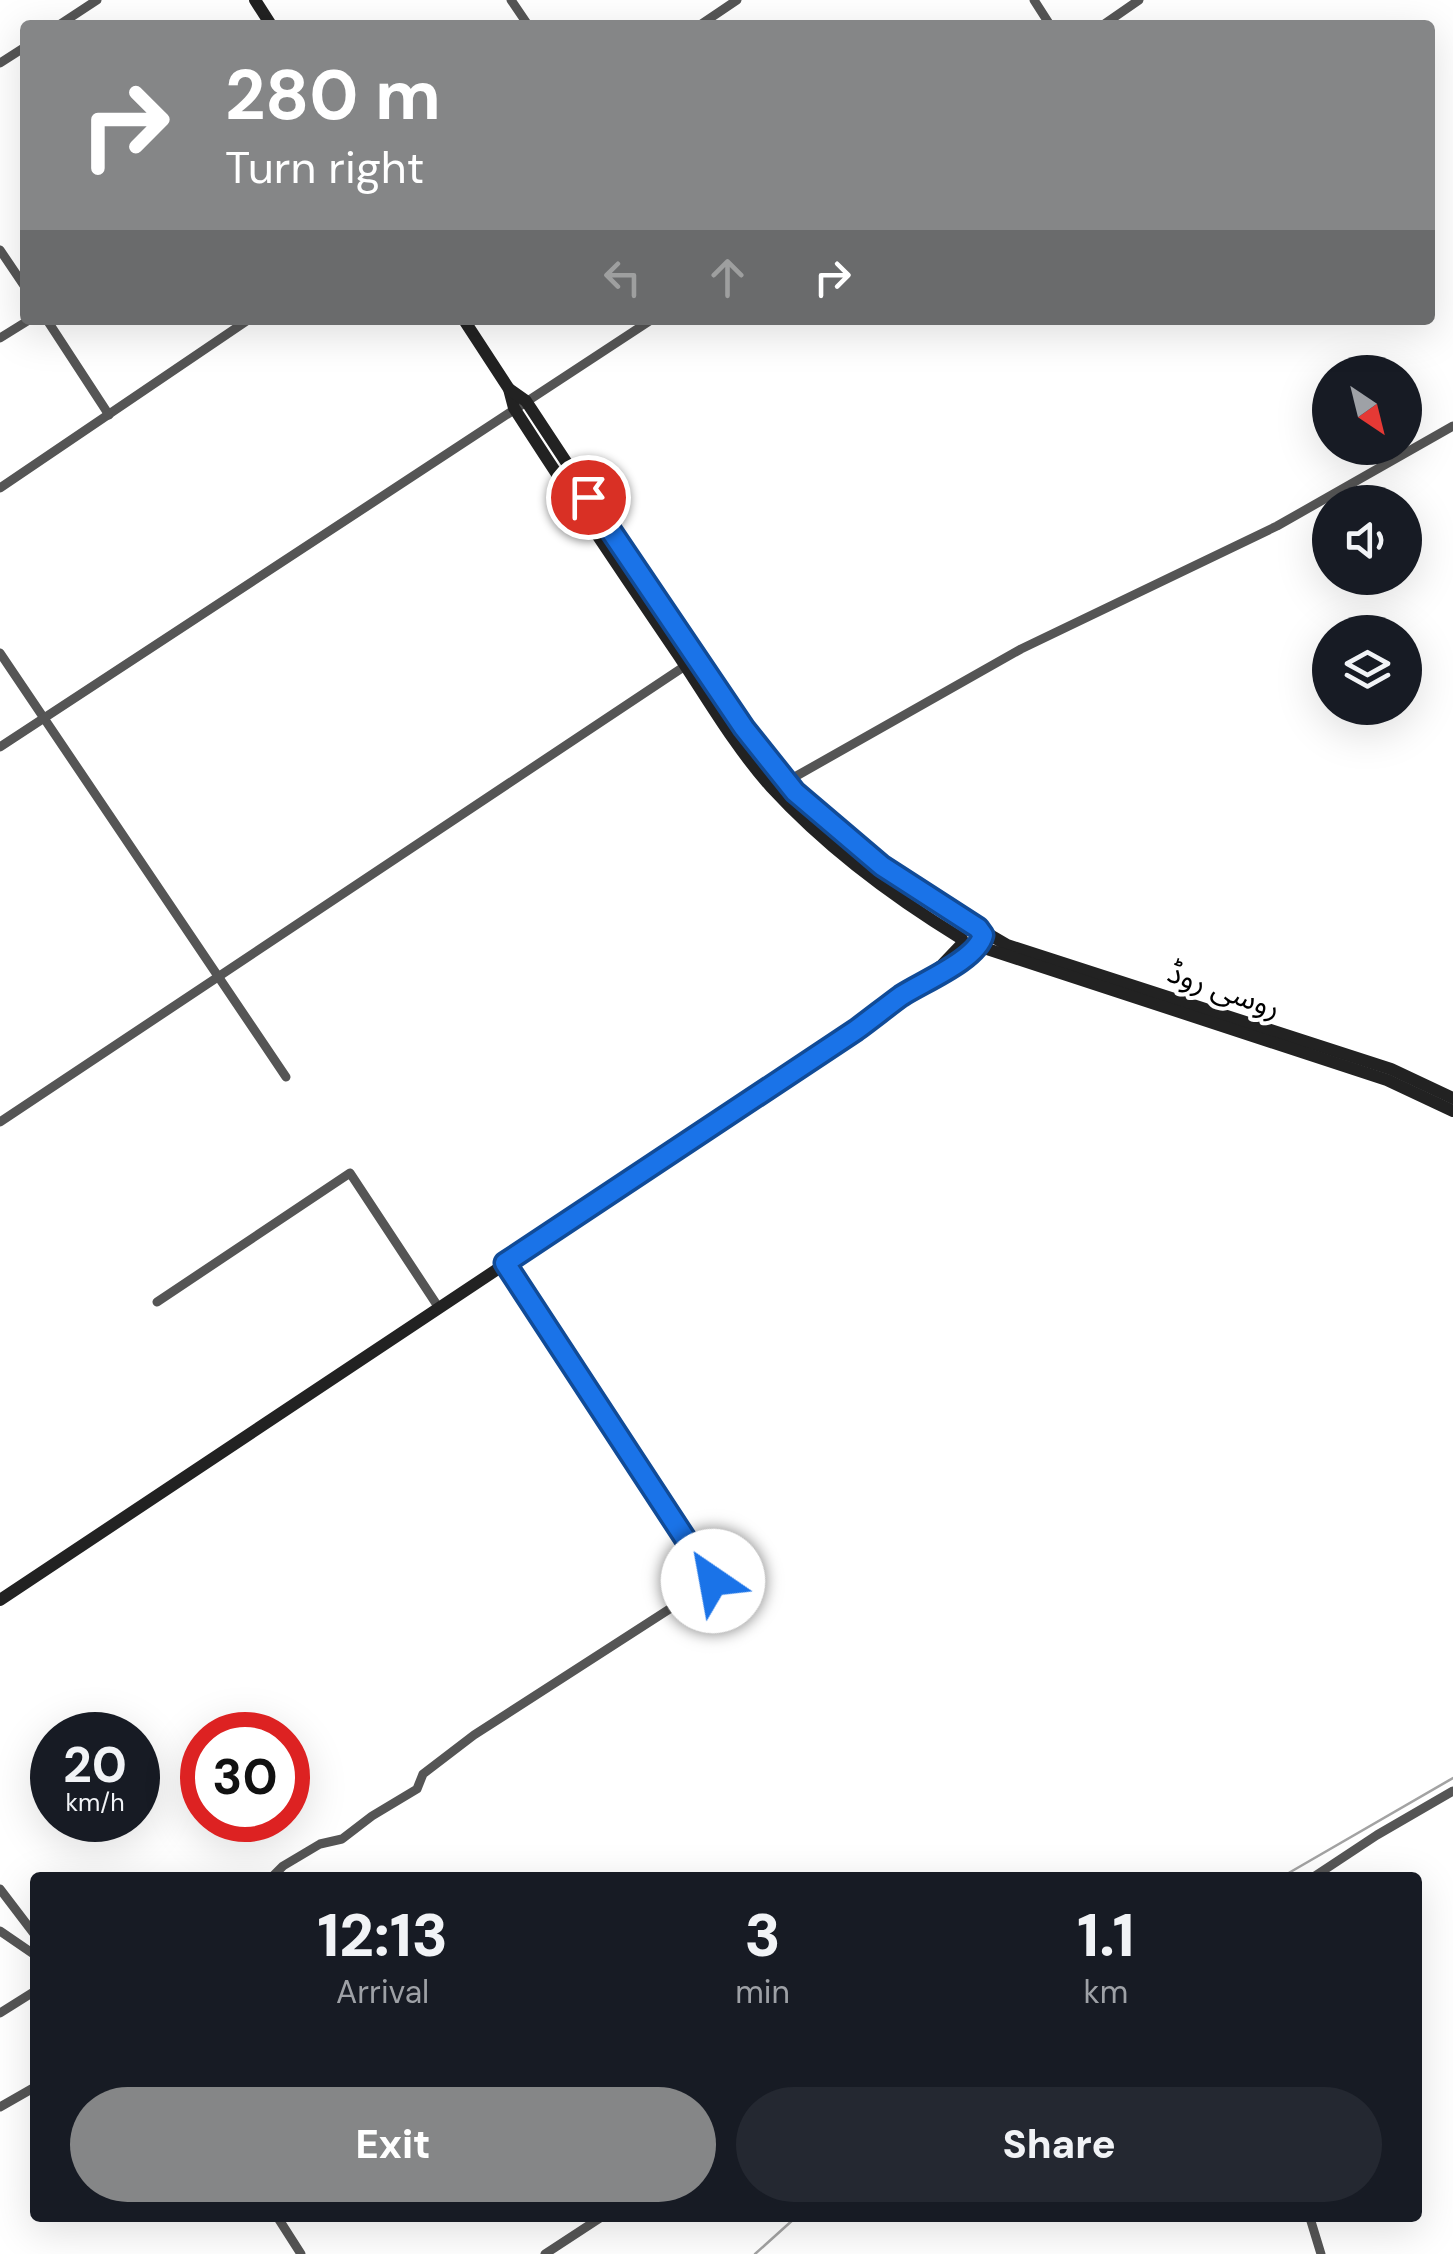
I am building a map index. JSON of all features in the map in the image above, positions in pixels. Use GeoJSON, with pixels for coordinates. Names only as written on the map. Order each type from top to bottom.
{"type":"FeatureCollection","features":[{"type":"Feature","properties":{"kind":"main road","name":"روسی روڈ"},"geometry":{"type":"LineString","coordinates":[[467,325],[779,785],[882,866],[1007,945],[1391,1070],[1453,1098]]}},
{"type":"Feature","properties":{"kind":"main road","name":"روسی روڈ"},"geometry":{"type":"LineString","coordinates":[[520,405],[685,666],[779,785],[863,872],[915,911],[969,944],[1387,1080],[1453,1110]]}},
{"type":"Feature","properties":{"kind":"main road"},"geometry":{"type":"LineString","coordinates":[[0,1600],[856,1030],[969,944],[983,939],[976,927]]}},
{"type":"Feature","properties":{"kind":"street"},"geometry":{"type":"LineString","coordinates":[[66,20],[97,0]]}},
{"type":"Feature","properties":{"kind":"street"},"geometry":{"type":"LineString","coordinates":[[707,20],[737,0]]}},
{"type":"Feature","properties":{"kind":"street"},"geometry":{"type":"LineString","coordinates":[[1109,20],[1138,0]]}},
{"type":"Feature","properties":{"kind":"street"},"geometry":{"type":"LineString","coordinates":[[0,250],[20,280]]}},
{"type":"Feature","properties":{"kind":"street"},"geometry":{"type":"LineString","coordinates":[[50,325],[109,415]]}},
{"type":"Feature","properties":{"kind":"street"},"geometry":{"type":"LineString","coordinates":[[0,488],[241,325]]}},
{"type":"Feature","properties":{"kind":"street"},"geometry":{"type":"LineString","coordinates":[[0,747],[644,325]]}},
{"type":"Feature","properties":{"kind":"street"},"geometry":{"type":"LineString","coordinates":[[779,785],[1022,649],[1277,526],[1453,426]]}},
{"type":"Feature","properties":{"kind":"street"},"geometry":{"type":"LineString","coordinates":[[0,653],[286,1077]]}},
{"type":"Feature","properties":{"kind":"street"},"geometry":{"type":"LineString","coordinates":[[0,1122],[685,666]]}},
{"type":"Feature","properties":{"kind":"street"},"geometry":{"type":"LineString","coordinates":[[157,1302],[350,1173],[439,1308]]}},
{"type":"Feature","properties":{"kind":"street"},"geometry":{"type":"LineString","coordinates":[[276,1872],[320,1844],[342,1839],[416,1789],[423,1774],[474,1735],[713,1581],[505,1263]]}},
{"type":"Feature","properties":{"kind":"street"},"geometry":{"type":"LineString","coordinates":[[1322,1872],[1377,1834],[1453,1791]]}},
{"type":"Feature","properties":{"kind":"street"},"geometry":{"type":"LineString","coordinates":[[0,1889],[30,1929]]}},
{"type":"Feature","properties":{"kind":"street"},"geometry":{"type":"LineString","coordinates":[[0,1931],[30,1952]]}},
{"type":"Feature","properties":{"kind":"street"},"geometry":{"type":"LineString","coordinates":[[0,2013],[30,1994]]}},
{"type":"Feature","properties":{"kind":"street"},"geometry":{"type":"LineString","coordinates":[[0,2107],[30,2090]]}},
{"type":"Feature","properties":{"kind":"street"},"geometry":{"type":"LineString","coordinates":[[281,2222],[301,2254]]}},
{"type":"Feature","properties":{"kind":"street"},"geometry":{"type":"LineString","coordinates":[[545,2254],[594,2222]]}},
{"type":"Feature","properties":{"kind":"street"},"geometry":{"type":"LineString","coordinates":[[1311,2222],[1321,2254]]}},
{"type":"Feature","properties":{"kind":"waterway"},"geometry":{"type":"LineString","coordinates":[[1290,1872],[1453,1778]]}},
{"type":"Feature","properties":{"kind":"waterway"},"geometry":{"type":"LineString","coordinates":[[755,2254],[791,2222]]}},
{"type":"Feature","properties":{"kind":"route"},"geometry":{"type":"LineString","coordinates":[[588,497],[762,754],[786,782],[882,866],[983,935],[978,946],[949,969],[903,995],[505,1263],[713,1581]]}}]}
